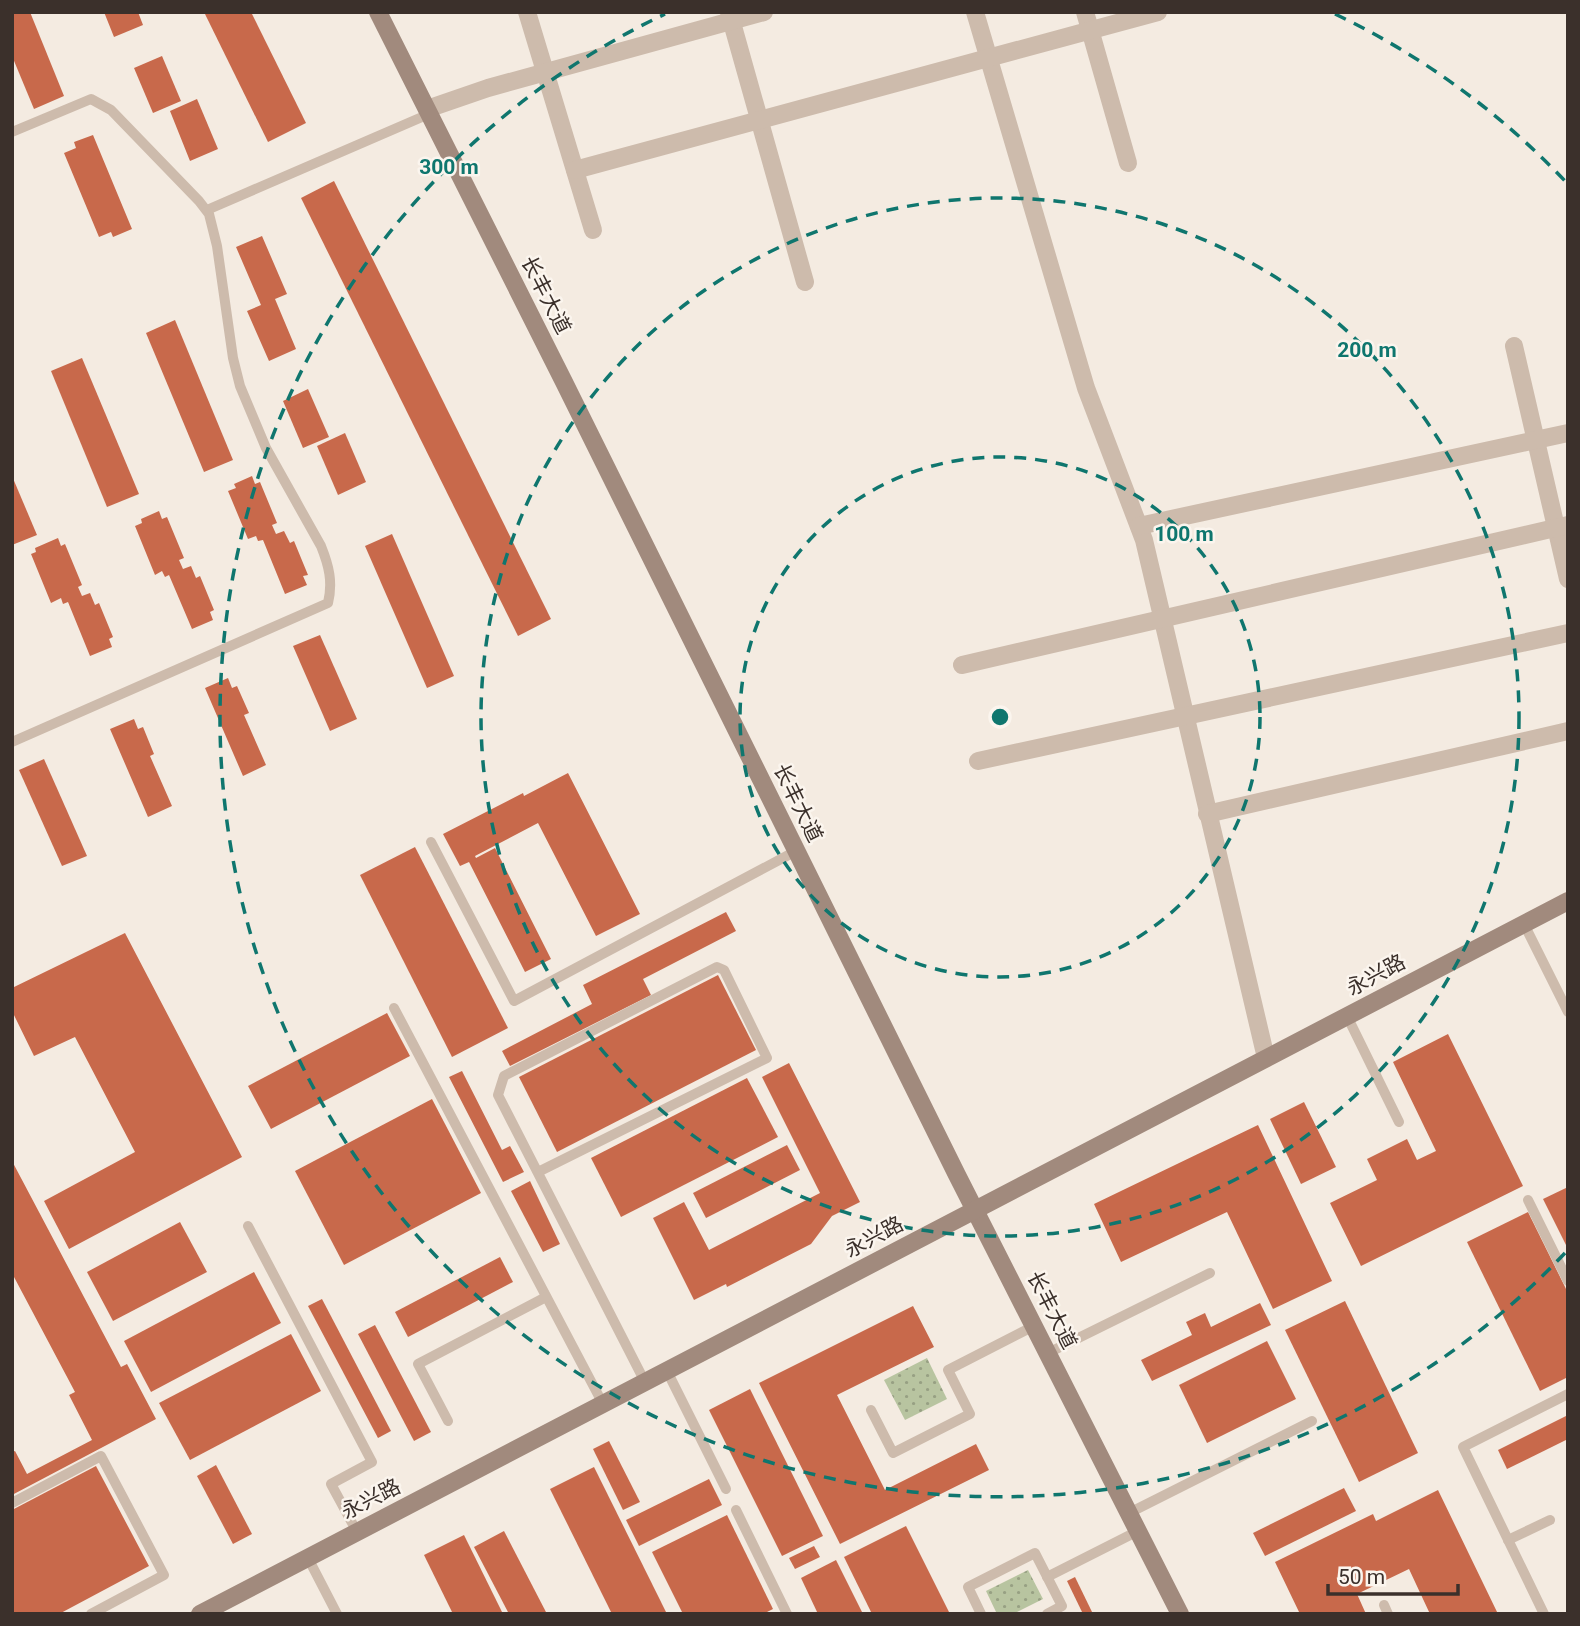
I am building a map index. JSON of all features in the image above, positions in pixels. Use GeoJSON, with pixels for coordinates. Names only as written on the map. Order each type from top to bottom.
{"type":"FeatureCollection","features":[{"type":"Feature","properties":{"kind":"main road","name":"长丰大道"},"geometry":{"type":"LineString","coordinates":[[378,12],[975,1210],[1180,1614]]}},
{"type":"Feature","properties":{"kind":"main road","name":"永兴路"},"geometry":{"type":"LineString","coordinates":[[200,1614],[1568,901]]}},
{"type":"Feature","properties":{"kind":"street"},"geometry":{"type":"LineString","coordinates":[[527,12],[593,230]]}},
{"type":"Feature","properties":{"kind":"street"},"geometry":{"type":"LineString","coordinates":[[428,112],[488,88],[731,17],[764,12]]}},
{"type":"Feature","properties":{"kind":"street"},"geometry":{"type":"LineString","coordinates":[[975,12],[1086,388],[1139,526],[1266,1058]]}},
{"type":"Feature","properties":{"kind":"street"},"geometry":{"type":"LineString","coordinates":[[1085,12],[1128,163]]}},
{"type":"Feature","properties":{"kind":"street"},"geometry":{"type":"LineString","coordinates":[[575,170],[1158,12]]}},
{"type":"Feature","properties":{"kind":"street"},"geometry":{"type":"LineString","coordinates":[[731,17],[805,282]]}},
{"type":"Feature","properties":{"kind":"street"},"geometry":{"type":"LineString","coordinates":[[1514,346],[1535,440],[1562,526],[1568,579]]}},
{"type":"Feature","properties":{"kind":"street"},"geometry":{"type":"LineString","coordinates":[[1139,526],[1568,433]]}},
{"type":"Feature","properties":{"kind":"street"},"geometry":{"type":"LineString","coordinates":[[962,665],[1562,526]]}},
{"type":"Feature","properties":{"kind":"street"},"geometry":{"type":"LineString","coordinates":[[978,761],[1568,633]]}},
{"type":"Feature","properties":{"kind":"street"},"geometry":{"type":"LineString","coordinates":[[1208,814],[1568,731]]}},
{"type":"Feature","properties":{"kind":"lane"},"geometry":{"type":"LineString","coordinates":[[12,741],[328,603],[332,586],[328,563],[321,546],[266,449],[240,386],[233,358],[217,246],[206,210],[111,110],[91,99],[13,128]]}},
{"type":"Feature","properties":{"kind":"lane"},"geometry":{"type":"LineString","coordinates":[[206,210],[428,112]]}},
{"type":"Feature","properties":{"kind":"lane"},"geometry":{"type":"LineString","coordinates":[[431,842],[513,1001],[796,850]]}},
{"type":"Feature","properties":{"kind":"lane"},"geometry":{"type":"LineString","coordinates":[[1524,924],[1568,1012]]}},
{"type":"Feature","properties":{"kind":"lane"},"geometry":{"type":"LineString","coordinates":[[537,1172],[767,1058],[723,970],[717,967],[505,1076],[498,1096],[537,1172],[645,1382]]}},
{"type":"Feature","properties":{"kind":"lane"},"geometry":{"type":"LineString","coordinates":[[394,1008],[603,1404]]}},
{"type":"Feature","properties":{"kind":"lane"},"geometry":{"type":"LineString","coordinates":[[1347,1016],[1399,1122]]}},
{"type":"Feature","properties":{"kind":"lane"},"geometry":{"type":"LineString","coordinates":[[1528,1200],[1568,1280]]}},
{"type":"Feature","properties":{"kind":"lane"},"geometry":{"type":"LineString","coordinates":[[248,1226],[372,1462],[331,1483],[357,1532]]}},
{"type":"Feature","properties":{"kind":"lane"},"geometry":{"type":"LineString","coordinates":[[1048,1353],[1210,1273]]}},
{"type":"Feature","properties":{"kind":"lane"},"geometry":{"type":"LineString","coordinates":[[448,1421],[418,1364],[546,1297]]}},
{"type":"Feature","properties":{"kind":"lane"},"geometry":{"type":"LineString","coordinates":[[871,1410],[893,1453],[970,1414],[947,1370],[1034,1326]]}},
{"type":"Feature","properties":{"kind":"lane"},"geometry":{"type":"LineString","coordinates":[[667,1371],[726,1489]]}},
{"type":"Feature","properties":{"kind":"lane"},"geometry":{"type":"LineString","coordinates":[[1544,1614],[1463,1447],[1568,1394]]}},
{"type":"Feature","properties":{"kind":"lane"},"geometry":{"type":"LineString","coordinates":[[1129,1513],[1312,1421]]}},
{"type":"Feature","properties":{"kind":"lane"},"geometry":{"type":"LineString","coordinates":[[12,1503],[102,1456],[164,1575],[91,1614]]}},
{"type":"Feature","properties":{"kind":"lane"},"geometry":{"type":"LineString","coordinates":[[736,1510],[788,1614]]}},
{"type":"Feature","properties":{"kind":"lane"},"geometry":{"type":"LineString","coordinates":[[1508,1540],[1550,1520]]}},
{"type":"Feature","properties":{"kind":"lane"},"geometry":{"type":"LineString","coordinates":[[1047,1577],[1138,1531]]}},
{"type":"Feature","properties":{"kind":"lane"},"geometry":{"type":"LineString","coordinates":[[981,1614],[968,1587],[1035,1553],[1062,1606],[1047,1614]]}},
{"type":"Feature","properties":{"kind":"lane"},"geometry":{"type":"LineString","coordinates":[[308,1558],[337,1614]]}},
{"type":"Feature","properties":{"kind":"green space"},"geometry":{"type":"Polygon","coordinates":[[[927,1358],[947,1399],[905,1420],[884,1380],[927,1358]]]}},
{"type":"Feature","properties":{"kind":"green space"},"geometry":{"type":"Polygon","coordinates":[[[1028,1570],[1043,1599],[1013,1614],[997,1614],[986,1591],[1028,1570]]]}},
{"type":"Feature","properties":{"kind":"building"},"geometry":{"type":"Polygon","coordinates":[[[12,12],[30,12],[64,96],[34,109],[12,56],[12,12]]]}},
{"type":"Feature","properties":{"kind":"building"},"geometry":{"type":"Polygon","coordinates":[[[104,12],[138,12],[143,25],[114,37],[104,12]]]}},
{"type":"Feature","properties":{"kind":"building"},"geometry":{"type":"Polygon","coordinates":[[[204,12],[251,12],[306,123],[268,142],[204,12]]]}},
{"type":"Feature","properties":{"kind":"building"},"geometry":{"type":"Polygon","coordinates":[[[162,56],[181,101],[153,113],[134,68],[162,56]]]}},
{"type":"Feature","properties":{"kind":"building"},"geometry":{"type":"Polygon","coordinates":[[[197,99],[218,149],[190,161],[170,111],[197,99]]]}},
{"type":"Feature","properties":{"kind":"building"},"geometry":{"type":"Polygon","coordinates":[[[93,135],[132,229],[113,237],[111,232],[99,237],[64,153],[76,148],[74,142],[93,135]]]}},
{"type":"Feature","properties":{"kind":"building"},"geometry":{"type":"Polygon","coordinates":[[[334,181],[551,619],[518,636],[301,198],[334,181]]]}},
{"type":"Feature","properties":{"kind":"building"},"geometry":{"type":"Polygon","coordinates":[[[262,236],[287,294],[275,299],[296,349],[269,361],[247,311],[261,305],[236,247],[262,236]]]}},
{"type":"Feature","properties":{"kind":"building"},"geometry":{"type":"Polygon","coordinates":[[[175,320],[233,460],[204,472],[146,333],[175,320]]]}},
{"type":"Feature","properties":{"kind":"building"},"geometry":{"type":"Polygon","coordinates":[[[82,358],[139,494],[107,507],[51,371],[82,358]]]}},
{"type":"Feature","properties":{"kind":"building"},"geometry":{"type":"Polygon","coordinates":[[[308,389],[329,437],[303,448],[283,401],[308,389]]]}},
{"type":"Feature","properties":{"kind":"building"},"geometry":{"type":"Polygon","coordinates":[[[345,433],[366,482],[338,495],[317,446],[345,433]]]}},
{"type":"Feature","properties":{"kind":"building"},"geometry":{"type":"Polygon","coordinates":[[[12,476],[37,535],[12,545],[12,476]]]}},
{"type":"Feature","properties":{"kind":"building"},"geometry":{"type":"Polygon","coordinates":[[[252,476],[255,484],[260,482],[277,523],[272,525],[276,534],[284,531],[290,543],[294,541],[308,575],[303,576],[307,585],[285,594],[263,540],[258,541],[256,536],[248,539],[228,491],[236,488],[234,484],[252,476]]]}},
{"type":"Feature","properties":{"kind":"building"},"geometry":{"type":"Polygon","coordinates":[[[159,511],[162,519],[167,517],[184,558],[179,560],[183,569],[191,566],[196,578],[200,576],[214,610],[210,612],[213,620],[192,629],[169,575],[165,577],[162,571],[155,575],[135,526],[142,523],[141,519],[159,511]]]}},
{"type":"Feature","properties":{"kind":"building"},"geometry":{"type":"Polygon","coordinates":[[[392,534],[454,676],[427,688],[365,546],[392,534]]]}},
{"type":"Feature","properties":{"kind":"building"},"geometry":{"type":"Polygon","coordinates":[[[58,538],[61,546],[65,544],[82,585],[78,587],[82,596],[90,593],[95,605],[99,603],[113,637],[109,639],[112,647],[90,656],[68,602],[63,604],[61,598],[51,603],[31,554],[36,552],[35,548],[58,538]]]}},
{"type":"Feature","properties":{"kind":"building"},"geometry":{"type":"Polygon","coordinates":[[[320,635],[357,719],[330,731],[293,646],[320,635]]]}},
{"type":"Feature","properties":{"kind":"building"},"geometry":{"type":"Polygon","coordinates":[[[228,678],[232,688],[237,686],[249,713],[244,715],[266,765],[243,776],[205,688],[228,678]]]}},
{"type":"Feature","properties":{"kind":"building"},"geometry":{"type":"Polygon","coordinates":[[[134,719],[138,729],[143,727],[154,754],[150,756],[172,806],[148,817],[110,729],[134,719]]]}},
{"type":"Feature","properties":{"kind":"building"},"geometry":{"type":"Polygon","coordinates":[[[44,759],[87,856],[62,866],[19,770],[44,759]]]}},
{"type":"Feature","properties":{"kind":"building"},"geometry":{"type":"Polygon","coordinates":[[[568,773],[640,914],[596,936],[538,823],[475,856],[476,858],[495,848],[551,959],[525,972],[469,862],[460,866],[443,834],[568,773]]]}},
{"type":"Feature","properties":{"kind":"building"},"geometry":{"type":"Polygon","coordinates":[[[415,847],[508,1028],[452,1057],[360,875],[415,847]]]}},
{"type":"Feature","properties":{"kind":"building"},"geometry":{"type":"Polygon","coordinates":[[[726,912],[736,931],[643,979],[651,995],[510,1066],[502,1051],[592,1004],[583,985],[726,912]]]}},
{"type":"Feature","properties":{"kind":"building"},"geometry":{"type":"Polygon","coordinates":[[[125,933],[242,1157],[69,1249],[44,1201],[135,1152],[75,1037],[34,1056],[12,1011],[12,988],[125,933]]]}},
{"type":"Feature","properties":{"kind":"building"},"geometry":{"type":"Polygon","coordinates":[[[718,975],[756,1050],[557,1152],[519,1077],[718,975]]]}},
{"type":"Feature","properties":{"kind":"building"},"geometry":{"type":"Polygon","coordinates":[[[387,1013],[410,1056],[271,1129],[248,1086],[387,1013]]]}},
{"type":"Feature","properties":{"kind":"building"},"geometry":{"type":"Polygon","coordinates":[[[1448,1034],[1523,1186],[1361,1266],[1330,1203],[1377,1180],[1367,1159],[1407,1139],[1417,1160],[1436,1151],[1393,1062],[1448,1034]]]}},
{"type":"Feature","properties":{"kind":"building"},"geometry":{"type":"Polygon","coordinates":[[[789,1063],[860,1202],[832,1216],[811,1244],[727,1287],[726,1284],[694,1300],[653,1218],[684,1202],[709,1250],[820,1193],[762,1077],[789,1063]]]}},
{"type":"Feature","properties":{"kind":"building"},"geometry":{"type":"Polygon","coordinates":[[[462,1071],[502,1150],[510,1146],[524,1172],[503,1182],[449,1077],[462,1071]]]}},
{"type":"Feature","properties":{"kind":"building"},"geometry":{"type":"Polygon","coordinates":[[[747,1078],[778,1137],[621,1217],[591,1158],[747,1078]]]}},
{"type":"Feature","properties":{"kind":"building"},"geometry":{"type":"Polygon","coordinates":[[[432,1099],[481,1193],[344,1265],[295,1171],[432,1099]]]}},
{"type":"Feature","properties":{"kind":"building"},"geometry":{"type":"Polygon","coordinates":[[[1304,1102],[1336,1167],[1301,1184],[1270,1119],[1304,1102]]]}},
{"type":"Feature","properties":{"kind":"building"},"geometry":{"type":"Polygon","coordinates":[[[1258,1125],[1332,1281],[1273,1309],[1227,1212],[1121,1262],[1094,1204],[1258,1125]]]}},
{"type":"Feature","properties":{"kind":"building"},"geometry":{"type":"Polygon","coordinates":[[[787,1145],[800,1170],[706,1218],[693,1193],[787,1145]]]}},
{"type":"Feature","properties":{"kind":"building"},"geometry":{"type":"Polygon","coordinates":[[[12,1161],[121,1367],[127,1364],[156,1419],[12,1495],[12,1452],[15,1451],[27,1474],[92,1440],[69,1395],[75,1392],[14,1277],[12,1278],[12,1161]]]}},
{"type":"Feature","properties":{"kind":"building"},"geometry":{"type":"Polygon","coordinates":[[[530,1181],[560,1244],[543,1252],[511,1191],[530,1181]]]}},
{"type":"Feature","properties":{"kind":"building"},"geometry":{"type":"Polygon","coordinates":[[[1568,1187],[1568,1249],[1543,1199],[1568,1187]]]}},
{"type":"Feature","properties":{"kind":"building"},"geometry":{"type":"Polygon","coordinates":[[[1528,1212],[1568,1293],[1568,1377],[1540,1391],[1467,1242],[1528,1212]]]}},
{"type":"Feature","properties":{"kind":"building"},"geometry":{"type":"Polygon","coordinates":[[[180,1222],[207,1272],[113,1321],[87,1272],[180,1222]]]}},
{"type":"Feature","properties":{"kind":"building"},"geometry":{"type":"Polygon","coordinates":[[[500,1257],[513,1282],[408,1337],[395,1312],[500,1257]]]}},
{"type":"Feature","properties":{"kind":"building"},"geometry":{"type":"Polygon","coordinates":[[[254,1272],[281,1323],[151,1392],[124,1341],[254,1272]]]}},
{"type":"Feature","properties":{"kind":"building"},"geometry":{"type":"Polygon","coordinates":[[[322,1299],[391,1431],[378,1438],[308,1306],[322,1299]]]}},
{"type":"Feature","properties":{"kind":"building"},"geometry":{"type":"Polygon","coordinates":[[[1345,1301],[1418,1453],[1359,1482],[1285,1330],[1345,1301]]]}},
{"type":"Feature","properties":{"kind":"building"},"geometry":{"type":"Polygon","coordinates":[[[1260,1303],[1271,1325],[1152,1381],[1141,1360],[1192,1335],[1186,1322],[1205,1313],[1211,1327],[1260,1303]]]}},
{"type":"Feature","properties":{"kind":"building"},"geometry":{"type":"Polygon","coordinates":[[[913,1306],[934,1347],[837,1395],[885,1490],[976,1444],[989,1470],[840,1544],[759,1383],[913,1306]]]}},
{"type":"Feature","properties":{"kind":"building"},"geometry":{"type":"Polygon","coordinates":[[[375,1325],[431,1432],[414,1441],[358,1334],[375,1325]]]}},
{"type":"Feature","properties":{"kind":"building"},"geometry":{"type":"Polygon","coordinates":[[[291,1334],[321,1391],[190,1460],[159,1403],[291,1334]]]}},
{"type":"Feature","properties":{"kind":"building"},"geometry":{"type":"Polygon","coordinates":[[[1267,1341],[1296,1399],[1207,1443],[1179,1385],[1267,1341]]]}},
{"type":"Feature","properties":{"kind":"building"},"geometry":{"type":"Polygon","coordinates":[[[750,1389],[823,1536],[782,1556],[709,1410],[750,1389]]]}},
{"type":"Feature","properties":{"kind":"building"},"geometry":{"type":"Polygon","coordinates":[[[1568,1415],[1568,1439],[1507,1469],[1498,1450],[1568,1415]]]}},
{"type":"Feature","properties":{"kind":"building"},"geometry":{"type":"Polygon","coordinates":[[[609,1441],[640,1502],[623,1510],[593,1449],[609,1441]]]}},
{"type":"Feature","properties":{"kind":"building"},"geometry":{"type":"Polygon","coordinates":[[[216,1465],[252,1534],[233,1544],[197,1476],[216,1465]]]}},
{"type":"Feature","properties":{"kind":"building"},"geometry":{"type":"Polygon","coordinates":[[[96,1466],[149,1566],[59,1614],[12,1614],[12,1510],[96,1466]]]}},
{"type":"Feature","properties":{"kind":"building"},"geometry":{"type":"Polygon","coordinates":[[[594,1467],[667,1614],[612,1614],[550,1489],[594,1467]]]}},
{"type":"Feature","properties":{"kind":"building"},"geometry":{"type":"Polygon","coordinates":[[[709,1479],[722,1505],[639,1546],[626,1520],[709,1479]]]}},
{"type":"Feature","properties":{"kind":"building"},"geometry":{"type":"Polygon","coordinates":[[[1344,1488],[1356,1511],[1265,1556],[1253,1533],[1344,1488]]]}},
{"type":"Feature","properties":{"kind":"building"},"geometry":{"type":"Polygon","coordinates":[[[1438,1490],[1498,1614],[1430,1614],[1409,1569],[1357,1594],[1366,1614],[1300,1614],[1275,1562],[1373,1514],[1376,1521],[1438,1490]]]}},
{"type":"Feature","properties":{"kind":"building"},"geometry":{"type":"Polygon","coordinates":[[[727,1515],[773,1609],[763,1614],[683,1614],[652,1552],[727,1515]]]}},
{"type":"Feature","properties":{"kind":"building"},"geometry":{"type":"Polygon","coordinates":[[[906,1526],[950,1614],[872,1614],[844,1557],[906,1526]]]}},
{"type":"Feature","properties":{"kind":"building"},"geometry":{"type":"Polygon","coordinates":[[[504,1531],[547,1614],[509,1614],[474,1547],[504,1531]]]}},
{"type":"Feature","properties":{"kind":"building"},"geometry":{"type":"Polygon","coordinates":[[[464,1535],[503,1614],[453,1614],[424,1555],[464,1535]]]}},
{"type":"Feature","properties":{"kind":"building"},"geometry":{"type":"Polygon","coordinates":[[[814,1546],[820,1557],[795,1569],[789,1558],[814,1546]]]}},
{"type":"Feature","properties":{"kind":"building"},"geometry":{"type":"Polygon","coordinates":[[[836,1560],[863,1614],[818,1614],[801,1578],[836,1560]]]}},
{"type":"Feature","properties":{"kind":"building"},"geometry":{"type":"Polygon","coordinates":[[[1075,1577],[1093,1614],[1083,1614],[1067,1581],[1075,1577]]]}}]}
